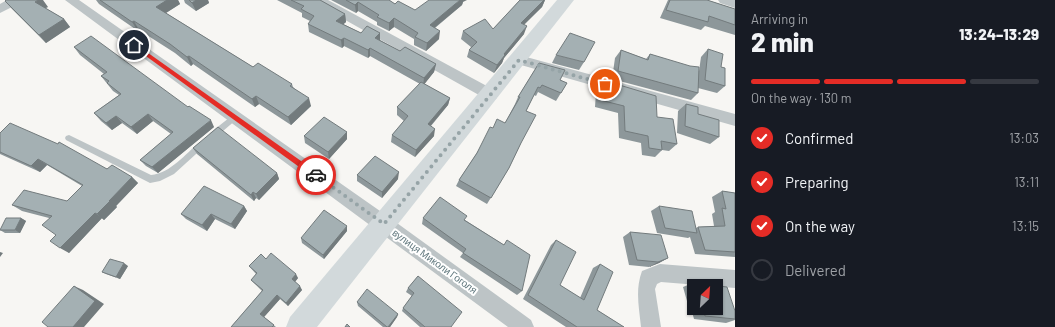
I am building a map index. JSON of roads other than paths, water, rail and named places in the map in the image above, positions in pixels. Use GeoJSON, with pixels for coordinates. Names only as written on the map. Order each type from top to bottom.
{"type":"FeatureCollection","features":[{"type":"Feature","properties":{"kind":"main road"},"geometry":{"type":"LineString","coordinates":[[300,327],[491,95],[566,0]]}},
{"type":"Feature","properties":{"kind":"street"},"geometry":{"type":"LineString","coordinates":[[0,9],[16,0]]}},
{"type":"Feature","properties":{"kind":"street","name":"вулиця Миколи Гоголя"},"geometry":{"type":"LineString","coordinates":[[71,0],[384,224],[524,327]]}},
{"type":"Feature","properties":{"kind":"street"},"geometry":{"type":"LineString","coordinates":[[319,0],[491,95]]}},
{"type":"Feature","properties":{"kind":"street"},"geometry":{"type":"LineString","coordinates":[[724,0],[735,4]]}},
{"type":"Feature","properties":{"kind":"street"},"geometry":{"type":"LineString","coordinates":[[519,60],[735,120]]}},
{"type":"Feature","properties":{"kind":"street"},"geometry":{"type":"LineString","coordinates":[[651,327],[646,289],[649,278],[660,273],[735,279]]}},
{"type":"Feature","properties":{"kind":"lane"},"geometry":{"type":"LineString","coordinates":[[69,138],[104,154],[144,177],[158,179],[234,117]]}}]}
